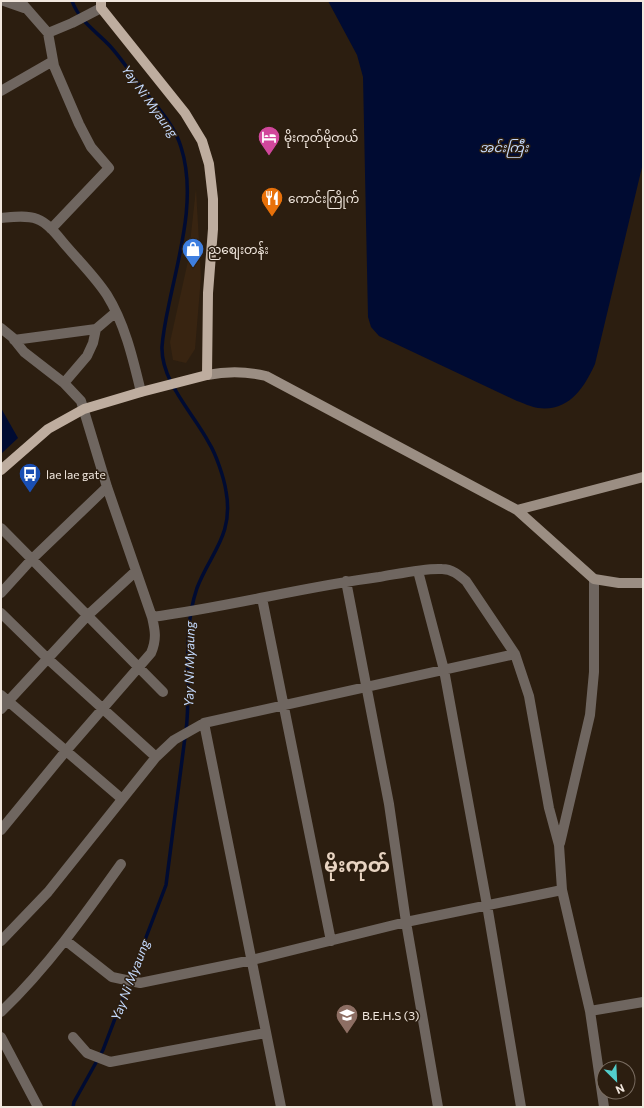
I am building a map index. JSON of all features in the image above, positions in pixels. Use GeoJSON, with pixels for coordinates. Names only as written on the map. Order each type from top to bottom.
{"type":"FeatureCollection","features":[{"type":"Feature","properties":{"kind":"main road"},"geometry":{"type":"LineString","coordinates":[[101,4],[185,113],[202,142],[209,164],[213,198],[213,229],[208,293],[207,375]]}},
{"type":"Feature","properties":{"kind":"main road"},"geometry":{"type":"LineString","coordinates":[[1,470],[48,429],[84,409],[188,379],[227,371],[248,372],[266,376],[517,510],[594,578],[619,583],[643,583]]}},
{"type":"Feature","properties":{"kind":"main road"},"geometry":{"type":"LineString","coordinates":[[517,510],[643,477]]}},
{"type":"Feature","properties":{"kind":"street"},"geometry":{"type":"LineString","coordinates":[[4,1],[22,4],[48,33],[53,61],[79,124],[91,147],[109,168],[51,229]]}},
{"type":"Feature","properties":{"kind":"street"},"geometry":{"type":"LineString","coordinates":[[48,33],[86,16],[101,4]]}},
{"type":"Feature","properties":{"kind":"street"},"geometry":{"type":"LineString","coordinates":[[1,91],[53,61]]}},
{"type":"Feature","properties":{"kind":"street"},"geometry":{"type":"LineString","coordinates":[[1,218],[32,218],[42,222],[51,229],[106,294],[116,312],[132,353],[141,392]]}},
{"type":"Feature","properties":{"kind":"street"},"geometry":{"type":"LineString","coordinates":[[64,383],[87,356],[93,343],[96,330],[116,312]]}},
{"type":"Feature","properties":{"kind":"street"},"geometry":{"type":"LineString","coordinates":[[1,328],[24,352],[64,383],[81,401],[107,487],[152,617],[156,634],[155,644],[151,653],[65,752],[1,830]]}},
{"type":"Feature","properties":{"kind":"street"},"geometry":{"type":"LineString","coordinates":[[14,340],[96,330]]}},
{"type":"Feature","properties":{"kind":"street"},"geometry":{"type":"LineString","coordinates":[[1,593],[31,560],[107,487]]}},
{"type":"Feature","properties":{"kind":"street"},"geometry":{"type":"LineString","coordinates":[[1,528],[163,692]]}},
{"type":"Feature","properties":{"kind":"street"},"geometry":{"type":"LineString","coordinates":[[152,617],[198,610],[346,581],[418,571],[443,569],[457,573],[466,581],[515,654],[529,696],[549,808],[559,845],[562,890],[590,1011],[604,1107]]}},
{"type":"Feature","properties":{"kind":"street"},"geometry":{"type":"LineString","coordinates":[[122,799],[3,702],[48,659],[87,616],[136,570]]}},
{"type":"Feature","properties":{"kind":"street"},"geometry":{"type":"LineString","coordinates":[[418,571],[444,670],[487,905],[521,1107]]}},
{"type":"Feature","properties":{"kind":"street"},"geometry":{"type":"LineString","coordinates":[[559,845],[590,715],[594,672],[594,578]]}},
{"type":"Feature","properties":{"kind":"street"},"geometry":{"type":"LineString","coordinates":[[346,581],[389,804],[406,922],[438,1107]]}},
{"type":"Feature","properties":{"kind":"street"},"geometry":{"type":"LineString","coordinates":[[262,598],[285,704],[331,941]]}},
{"type":"Feature","properties":{"kind":"street"},"geometry":{"type":"LineString","coordinates":[[1,613],[48,659],[156,757]]}},
{"type":"Feature","properties":{"kind":"street"},"geometry":{"type":"LineString","coordinates":[[1,941],[48,892],[156,757],[174,740],[204,723],[515,654]]}},
{"type":"Feature","properties":{"kind":"street"},"geometry":{"type":"LineString","coordinates":[[204,723],[281,1107]]}},
{"type":"Feature","properties":{"kind":"street"},"geometry":{"type":"LineString","coordinates":[[1,1012],[27,985],[79,924],[121,864]]}},
{"type":"Feature","properties":{"kind":"street"},"geometry":{"type":"LineString","coordinates":[[65,940],[112,977],[140,983],[252,960],[406,922],[562,890]]}},
{"type":"Feature","properties":{"kind":"street"},"geometry":{"type":"LineString","coordinates":[[590,1011],[643,1002]]}},
{"type":"Feature","properties":{"kind":"street"},"geometry":{"type":"LineString","coordinates":[[73,1037],[87,1053],[110,1062],[265,1033]]}},
{"type":"Feature","properties":{"kind":"street"},"geometry":{"type":"LineString","coordinates":[[1,1036],[38,1107]]}},
{"type":"Feature","properties":{"kind":"shaded area","name":"ညစျေးတန်း"},"geometry":{"type":"Polygon","coordinates":[[[196,189],[201,277],[195,349],[186,363],[173,360],[170,342],[188,261],[196,189]]]}},
{"type":"Feature","properties":{"kind":"water","name":"အင်းကြီး"},"geometry":{"type":"Polygon","coordinates":[[[328,1],[643,1],[643,163],[595,364],[586,382],[567,402],[549,408],[530,406],[379,336],[371,327],[368,317],[363,77],[357,55],[328,1]]]}},
{"type":"Feature","properties":{"kind":"water"},"geometry":{"type":"Polygon","coordinates":[[[1,408],[18,438],[1,454],[1,408]]]}},
{"type":"Feature","properties":{"kind":"waterway","name":"Yay Ni Myaung"},"geometry":{"type":"LineString","coordinates":[[72,1],[79,15],[122,60],[169,122],[178,138],[185,166],[187,186],[185,226],[164,331],[162,347],[163,360],[172,385],[212,448],[223,480],[228,506],[224,532],[197,588],[192,606],[188,641],[188,713],[186,731]]}},
{"type":"Feature","properties":{"kind":"waterway","name":"Yay Ni Myaung"},"geometry":{"type":"LineString","coordinates":[[73,1107],[74,1102],[103,1050],[166,885],[185,737]]}},
{"type":"Feature","properties":{"kind":"place","name":"မိုးကုတ်မိုတယ်"},"geometry":{"type":"Point","coordinates":[269,156]}},
{"type":"Feature","properties":{"kind":"place","name":"ကောင်းကြိုက်"},"geometry":{"type":"Point","coordinates":[272,218]}},
{"type":"Feature","properties":{"kind":"place","name":"ညစျေးတန်း"},"geometry":{"type":"Point","coordinates":[193,268]}},
{"type":"Feature","properties":{"kind":"place","name":"lae lae gate"},"geometry":{"type":"Point","coordinates":[30,494]}},
{"type":"Feature","properties":{"kind":"place","name":"B.E.H.S (3)"},"geometry":{"type":"Point","coordinates":[347,1034]}},
{"type":"Feature","properties":{"kind":"district","name":"မိုးကုတ်"},"geometry":{"type":"Point","coordinates":[357,864]}}]}
